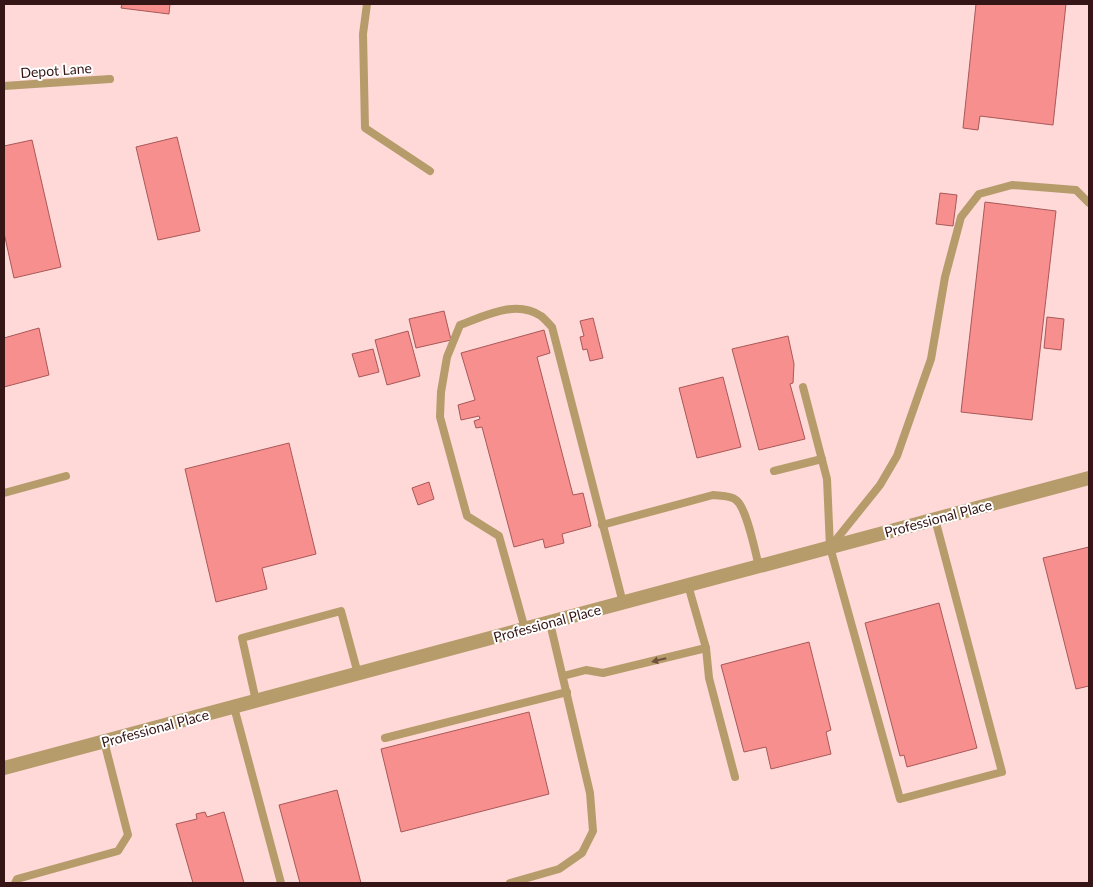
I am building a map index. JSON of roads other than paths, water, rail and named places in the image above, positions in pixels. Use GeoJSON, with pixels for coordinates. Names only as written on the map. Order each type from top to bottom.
{"type":"FeatureCollection","features":[{"type":"Feature","properties":{"kind":"street","name":"Professional Place"},"geometry":{"type":"LineString","coordinates":[[4,768],[1089,478]]}},
{"type":"Feature","properties":{"kind":"lane"},"geometry":{"type":"LineString","coordinates":[[367,4],[363,34],[365,128],[430,171]]}},
{"type":"Feature","properties":{"kind":"lane","name":"Depot Lane"},"geometry":{"type":"LineString","coordinates":[[4,86],[110,79]]}},
{"type":"Feature","properties":{"kind":"lane"},"geometry":{"type":"LineString","coordinates":[[830,547],[880,485],[897,456],[932,358],[945,277],[961,217],[979,194],[1012,186],[1076,190],[1089,203]]}},
{"type":"Feature","properties":{"kind":"lane"},"geometry":{"type":"LineString","coordinates":[[525,629],[499,536],[467,516],[440,417],[441,392],[447,357],[460,325],[507,308],[522,309],[540,316],[552,328],[623,603]]}},
{"type":"Feature","properties":{"kind":"lane"},"geometry":{"type":"LineString","coordinates":[[803,387],[827,479],[830,547],[900,799],[1002,772],[935,519]]}},
{"type":"Feature","properties":{"kind":"lane"},"geometry":{"type":"LineString","coordinates":[[774,471],[822,459]]}},
{"type":"Feature","properties":{"kind":"lane"},"geometry":{"type":"LineString","coordinates":[[4,493],[66,476]]}},
{"type":"Feature","properties":{"kind":"lane"},"geometry":{"type":"LineString","coordinates":[[602,525],[713,495],[724,496],[735,499],[743,509],[759,566]]}},
{"type":"Feature","properties":{"kind":"lane"},"geometry":{"type":"LineString","coordinates":[[688,585],[706,648],[709,678],[735,776]]}},
{"type":"Feature","properties":{"kind":"lane"},"geometry":{"type":"LineString","coordinates":[[256,701],[242,638],[341,610],[358,674]]}},
{"type":"Feature","properties":{"kind":"lane"},"geometry":{"type":"LineString","coordinates":[[510,883],[559,869],[582,853],[593,831],[590,793],[550,623]]}},
{"type":"Feature","properties":{"kind":"lane"},"geometry":{"type":"LineString","coordinates":[[563,676],[586,670],[603,673],[706,648]]}},
{"type":"Feature","properties":{"kind":"lane"},"geometry":{"type":"LineString","coordinates":[[385,738],[567,692]]}},
{"type":"Feature","properties":{"kind":"lane"},"geometry":{"type":"LineString","coordinates":[[234,707],[281,883]]}},
{"type":"Feature","properties":{"kind":"lane"},"geometry":{"type":"LineString","coordinates":[[15,883],[17,879],[118,850],[128,835],[104,741]]}}]}
